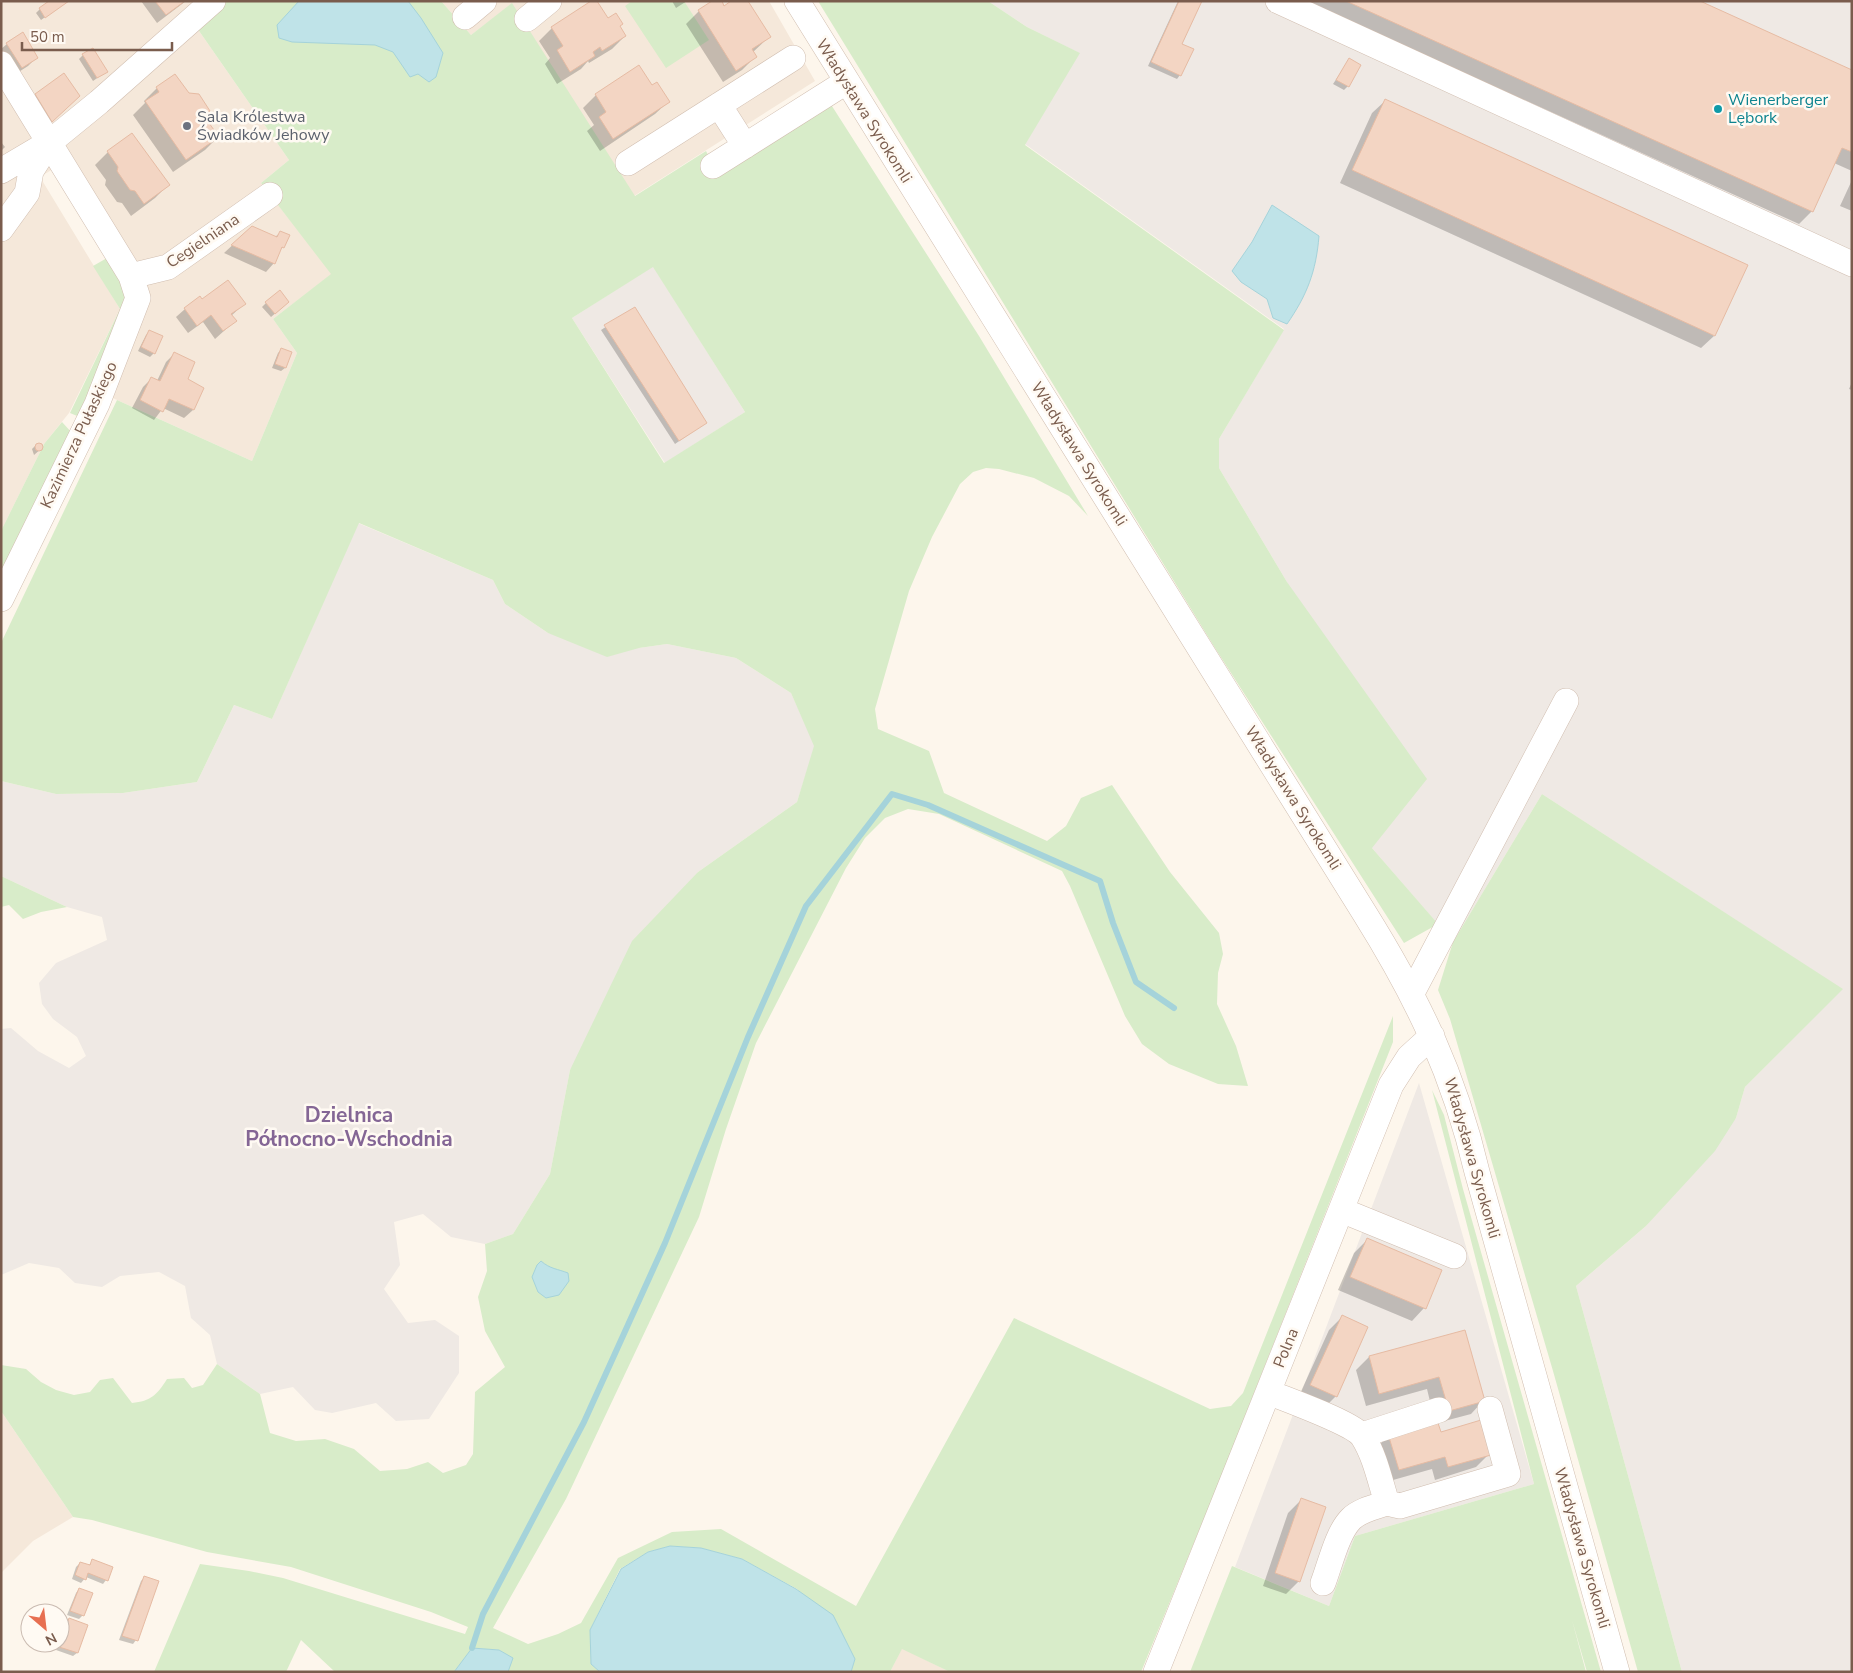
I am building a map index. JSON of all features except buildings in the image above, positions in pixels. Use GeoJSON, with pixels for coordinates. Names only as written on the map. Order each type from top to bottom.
{"type":"FeatureCollection","features":[{"type":"Feature","properties":{"kind":"street"},"geometry":{"type":"LineString","coordinates":[[1,171],[50,142],[99,102],[213,1]]}},
{"type":"Feature","properties":{"kind":"street"},"geometry":{"type":"LineString","coordinates":[[465,17],[484,1]]}},
{"type":"Feature","properties":{"kind":"street"},"geometry":{"type":"LineString","coordinates":[[527,20],[549,1]]}},
{"type":"Feature","properties":{"kind":"street","name":"Władysława Syrokomli"},"geometry":{"type":"LineString","coordinates":[[797,1],[1365,914],[1412,993],[1432,1036],[1454,1091],[1466,1128],[1617,1672]]}},
{"type":"Feature","properties":{"kind":"street"},"geometry":{"type":"LineString","coordinates":[[1278,1],[1852,264]]}},
{"type":"Feature","properties":{"kind":"street"},"geometry":{"type":"LineString","coordinates":[[628,163],[793,58]]}},
{"type":"Feature","properties":{"kind":"street","name":"Kazimierza Pułaskiego"},"geometry":{"type":"LineString","coordinates":[[1,64],[131,276],[138,298],[97,404],[1,599]]}},
{"type":"Feature","properties":{"kind":"street"},"geometry":{"type":"LineString","coordinates":[[713,166],[846,82]]}},
{"type":"Feature","properties":{"kind":"street"},"geometry":{"type":"LineString","coordinates":[[719,106],[745,146]]}},
{"type":"Feature","properties":{"kind":"street"},"geometry":{"type":"LineString","coordinates":[[1,229],[27,193],[31,171],[50,142]]}},
{"type":"Feature","properties":{"kind":"street","name":"Cegielniana"},"geometry":{"type":"LineString","coordinates":[[131,276],[168,267],[270,195]]}},
{"type":"Feature","properties":{"kind":"street"},"geometry":{"type":"LineString","coordinates":[[1412,993],[1566,702]]}},
{"type":"Feature","properties":{"kind":"street","name":"Polna"},"geometry":{"type":"LineString","coordinates":[[1156,1672],[1391,1085],[1409,1057],[1432,1036]]}},
{"type":"Feature","properties":{"kind":"street"},"geometry":{"type":"LineString","coordinates":[[1341,1210],[1454,1256]]}},
{"type":"Feature","properties":{"kind":"street"},"geometry":{"type":"LineString","coordinates":[[1268,1392],[1346,1425],[1362,1435],[1371,1452],[1387,1503]]}},
{"type":"Feature","properties":{"kind":"street"},"geometry":{"type":"LineString","coordinates":[[1323,1583],[1342,1531],[1351,1519],[1365,1510],[1387,1503],[1400,1506],[1508,1474],[1490,1409]]}},
{"type":"Feature","properties":{"kind":"street"},"geometry":{"type":"LineString","coordinates":[[1362,1435],[1439,1410]]}},
{"type":"Feature","properties":{"kind":"shaded area"},"geometry":{"type":"Polygon","coordinates":[[[1,1],[227,1],[197,28],[289,160],[261,183],[332,274],[273,319],[297,353],[252,461],[95,390],[118,337],[123,285],[53,169],[40,177],[120,309],[69,413],[44,444],[1,531],[1,1]]]}},
{"type":"Feature","properties":{"kind":"shaded area"},"geometry":{"type":"Polygon","coordinates":[[[441,1],[769,1],[815,81],[634,196],[512,4],[471,35],[441,1]]]}},
{"type":"Feature","properties":{"kind":"shaded area"},"geometry":{"type":"Polygon","coordinates":[[[988,1],[1852,1],[1852,1672],[1682,1672],[1576,1286],[1646,1226],[1736,1118],[1745,1087],[1842,989],[1542,794],[1453,942],[1372,848],[1287,582],[1219,468],[1219,439],[1284,329],[1025,144],[1079,53],[1027,27],[988,1]]]}},
{"type":"Feature","properties":{"kind":"shaded area"},"geometry":{"type":"Polygon","coordinates":[[[653,266],[745,412],[665,463],[572,318],[653,266]]]}},
{"type":"Feature","properties":{"kind":"shaded area"},"geometry":{"type":"Polygon","coordinates":[[[358,523],[493,580],[505,604],[548,633],[639,648],[667,644],[736,658],[791,693],[815,746],[797,802],[698,872],[570,1070],[550,1174],[513,1234],[485,1244],[451,1237],[423,1214],[394,1222],[400,1265],[384,1289],[408,1323],[435,1320],[459,1336],[459,1373],[429,1419],[396,1421],[376,1403],[332,1413],[315,1410],[293,1387],[260,1394],[217,1364],[210,1335],[191,1318],[185,1286],[159,1272],[120,1276],[102,1287],[75,1283],[59,1268],[29,1263],[1,1275],[1,1029],[11,1028],[38,1051],[69,1068],[86,1056],[77,1037],[53,1019],[42,1004],[39,983],[56,963],[107,940],[102,917],[67,907],[1,876],[1,781],[56,794],[123,793],[197,782],[234,705],[272,719],[358,523]]]}},
{"type":"Feature","properties":{"kind":"shaded area"},"geometry":{"type":"Polygon","coordinates":[[[1419,1083],[1534,1484],[1355,1536],[1329,1606],[1235,1567],[1419,1083]]]}},
{"type":"Feature","properties":{"kind":"shaded area"},"geometry":{"type":"Polygon","coordinates":[[[1,1411],[73,1517],[33,1541],[1,1573],[1,1411]]]}},
{"type":"Feature","properties":{"kind":"shaded area"},"geometry":{"type":"Polygon","coordinates":[[[902,1648],[950,1672],[890,1672],[902,1648]]]}},
{"type":"Feature","properties":{"kind":"green space"},"geometry":{"type":"Polygon","coordinates":[[[227,1],[441,1],[471,35],[512,3],[635,196],[706,151],[718,174],[830,103],[979,336],[1088,516],[1069,496],[1034,478],[999,469],[986,468],[973,472],[960,484],[932,537],[909,591],[875,709],[878,729],[929,751],[944,793],[1047,841],[1066,826],[1081,798],[1112,785],[1170,872],[1219,933],[1223,954],[1218,973],[1217,1004],[1236,1046],[1248,1086],[1218,1084],[1169,1064],[1142,1044],[1125,1016],[1062,871],[939,814],[908,809],[885,818],[865,838],[846,868],[756,1043],[726,1129],[699,1217],[566,1499],[493,1628],[528,1644],[558,1634],[581,1623],[618,1558],[672,1532],[721,1529],[856,1606],[1014,1318],[1210,1409],[1231,1406],[1243,1393],[1393,1016],[1393,1042],[1216,1489],[1141,1672],[950,1672],[902,1649],[890,1672],[851,1672],[855,1659],[797,1589],[742,1559],[701,1548],[670,1546],[648,1552],[620,1569],[590,1630],[591,1664],[600,1672],[508,1672],[512,1658],[499,1650],[472,1648],[454,1672],[335,1672],[301,1640],[286,1672],[154,1672],[200,1564],[283,1578],[465,1634],[468,1627],[431,1612],[291,1567],[207,1552],[92,1520],[73,1517],[1,1411],[1,1365],[26,1369],[41,1382],[56,1390],[74,1395],[90,1392],[100,1380],[113,1378],[132,1403],[149,1399],[167,1379],[184,1378],[192,1388],[203,1385],[217,1364],[260,1394],[270,1433],[296,1441],[325,1439],[354,1449],[380,1471],[407,1469],[428,1462],[443,1473],[466,1465],[473,1454],[475,1392],[505,1367],[485,1331],[478,1297],[487,1271],[485,1244],[513,1234],[550,1174],[570,1070],[632,941],[698,872],[797,802],[814,746],[791,693],[736,658],[667,644],[639,648],[607,657],[548,633],[505,604],[493,580],[359,523],[272,719],[234,705],[197,782],[123,793],[56,794],[1,781],[1,643],[117,400],[252,461],[297,353],[273,319],[331,274],[261,183],[289,160],[197,28],[227,1]],[[653,267],[572,318],[664,463],[745,412],[653,267]]]}},
{"type":"Feature","properties":{"kind":"green space"},"geometry":{"type":"Polygon","coordinates":[[[632,1],[684,1],[709,40],[666,68],[625,6],[632,1]]]}},
{"type":"Feature","properties":{"kind":"green space"},"geometry":{"type":"Polygon","coordinates":[[[818,1],[988,1],[1027,27],[1080,53],[1025,145],[1284,330],[1219,439],[1219,468],[1287,582],[1427,779],[1372,848],[1438,924],[1404,943],[1215,648],[818,1]]]}},
{"type":"Feature","properties":{"kind":"green space"},"geometry":{"type":"Polygon","coordinates":[[[107,258],[123,285],[127,309],[82,418],[70,413],[120,309],[93,266],[107,258]]]}},
{"type":"Feature","properties":{"kind":"green space"},"geometry":{"type":"Polygon","coordinates":[[[62,422],[73,434],[1,581],[1,531],[44,444],[62,422]]]}},
{"type":"Feature","properties":{"kind":"green space"},"geometry":{"type":"Polygon","coordinates":[[[1542,794],[1843,989],[1745,1087],[1736,1118],[1715,1151],[1646,1226],[1576,1286],[1682,1672],[1638,1672],[1553,1371],[1450,1019],[1438,990],[1453,942],[1542,794]]]}},
{"type":"Feature","properties":{"kind":"green space"},"geometry":{"type":"Polygon","coordinates":[[[1,876],[67,907],[41,912],[23,919],[9,905],[1,907],[1,876]]]}},
{"type":"Feature","properties":{"kind":"green space"},"geometry":{"type":"Polygon","coordinates":[[[1432,1090],[1444,1115],[1463,1189],[1601,1672],[1587,1672],[1572,1620],[1586,1672],[1190,1672],[1232,1566],[1329,1606],[1355,1536],[1534,1484],[1432,1090]]]}},
{"type":"Feature","properties":{"kind":"water"},"geometry":{"type":"Polygon","coordinates":[[[299,1],[408,1],[443,53],[436,77],[429,82],[418,74],[410,77],[393,52],[375,45],[292,42],[279,38],[277,25],[299,1]]]}},
{"type":"Feature","properties":{"kind":"water"},"geometry":{"type":"Polygon","coordinates":[[[1272,205],[1319,236],[1316,261],[1309,283],[1300,303],[1287,324],[1273,318],[1267,299],[1241,282],[1232,271],[1252,242],[1272,205]]]}},
{"type":"Feature","properties":{"kind":"water"},"geometry":{"type":"Polygon","coordinates":[[[541,1261],[544,1264],[568,1273],[569,1281],[559,1295],[546,1298],[538,1292],[532,1277],[537,1265],[541,1261]]]}},
{"type":"Feature","properties":{"kind":"water"},"geometry":{"type":"Polygon","coordinates":[[[670,1546],[701,1548],[742,1559],[796,1589],[833,1615],[855,1659],[851,1672],[600,1672],[591,1664],[590,1630],[621,1569],[648,1552],[670,1546]]]}},
{"type":"Feature","properties":{"kind":"water"},"geometry":{"type":"Polygon","coordinates":[[[472,1648],[499,1650],[513,1658],[508,1672],[454,1672],[472,1648]]]}},
{"type":"Feature","properties":{"kind":"waterway"},"geometry":{"type":"LineString","coordinates":[[472,1648],[483,1614],[584,1422],[665,1243],[748,1037],[806,906],[892,794],[928,805],[1100,881],[1113,923],[1136,982],[1174,1008]]}},
{"type":"Feature","properties":{"kind":"place","name":"Wienerberger Lębork"},"geometry":{"type":"Point","coordinates":[1718,109]}},
{"type":"Feature","properties":{"kind":"place","name":"Sala Królestwa Świadków Jehowy"},"geometry":{"type":"Point","coordinates":[187,126]}},
{"type":"Feature","properties":{"kind":"district","name":"Dzielnica Północno-Wschodnia"},"geometry":{"type":"Point","coordinates":[349,1127]}}]}
